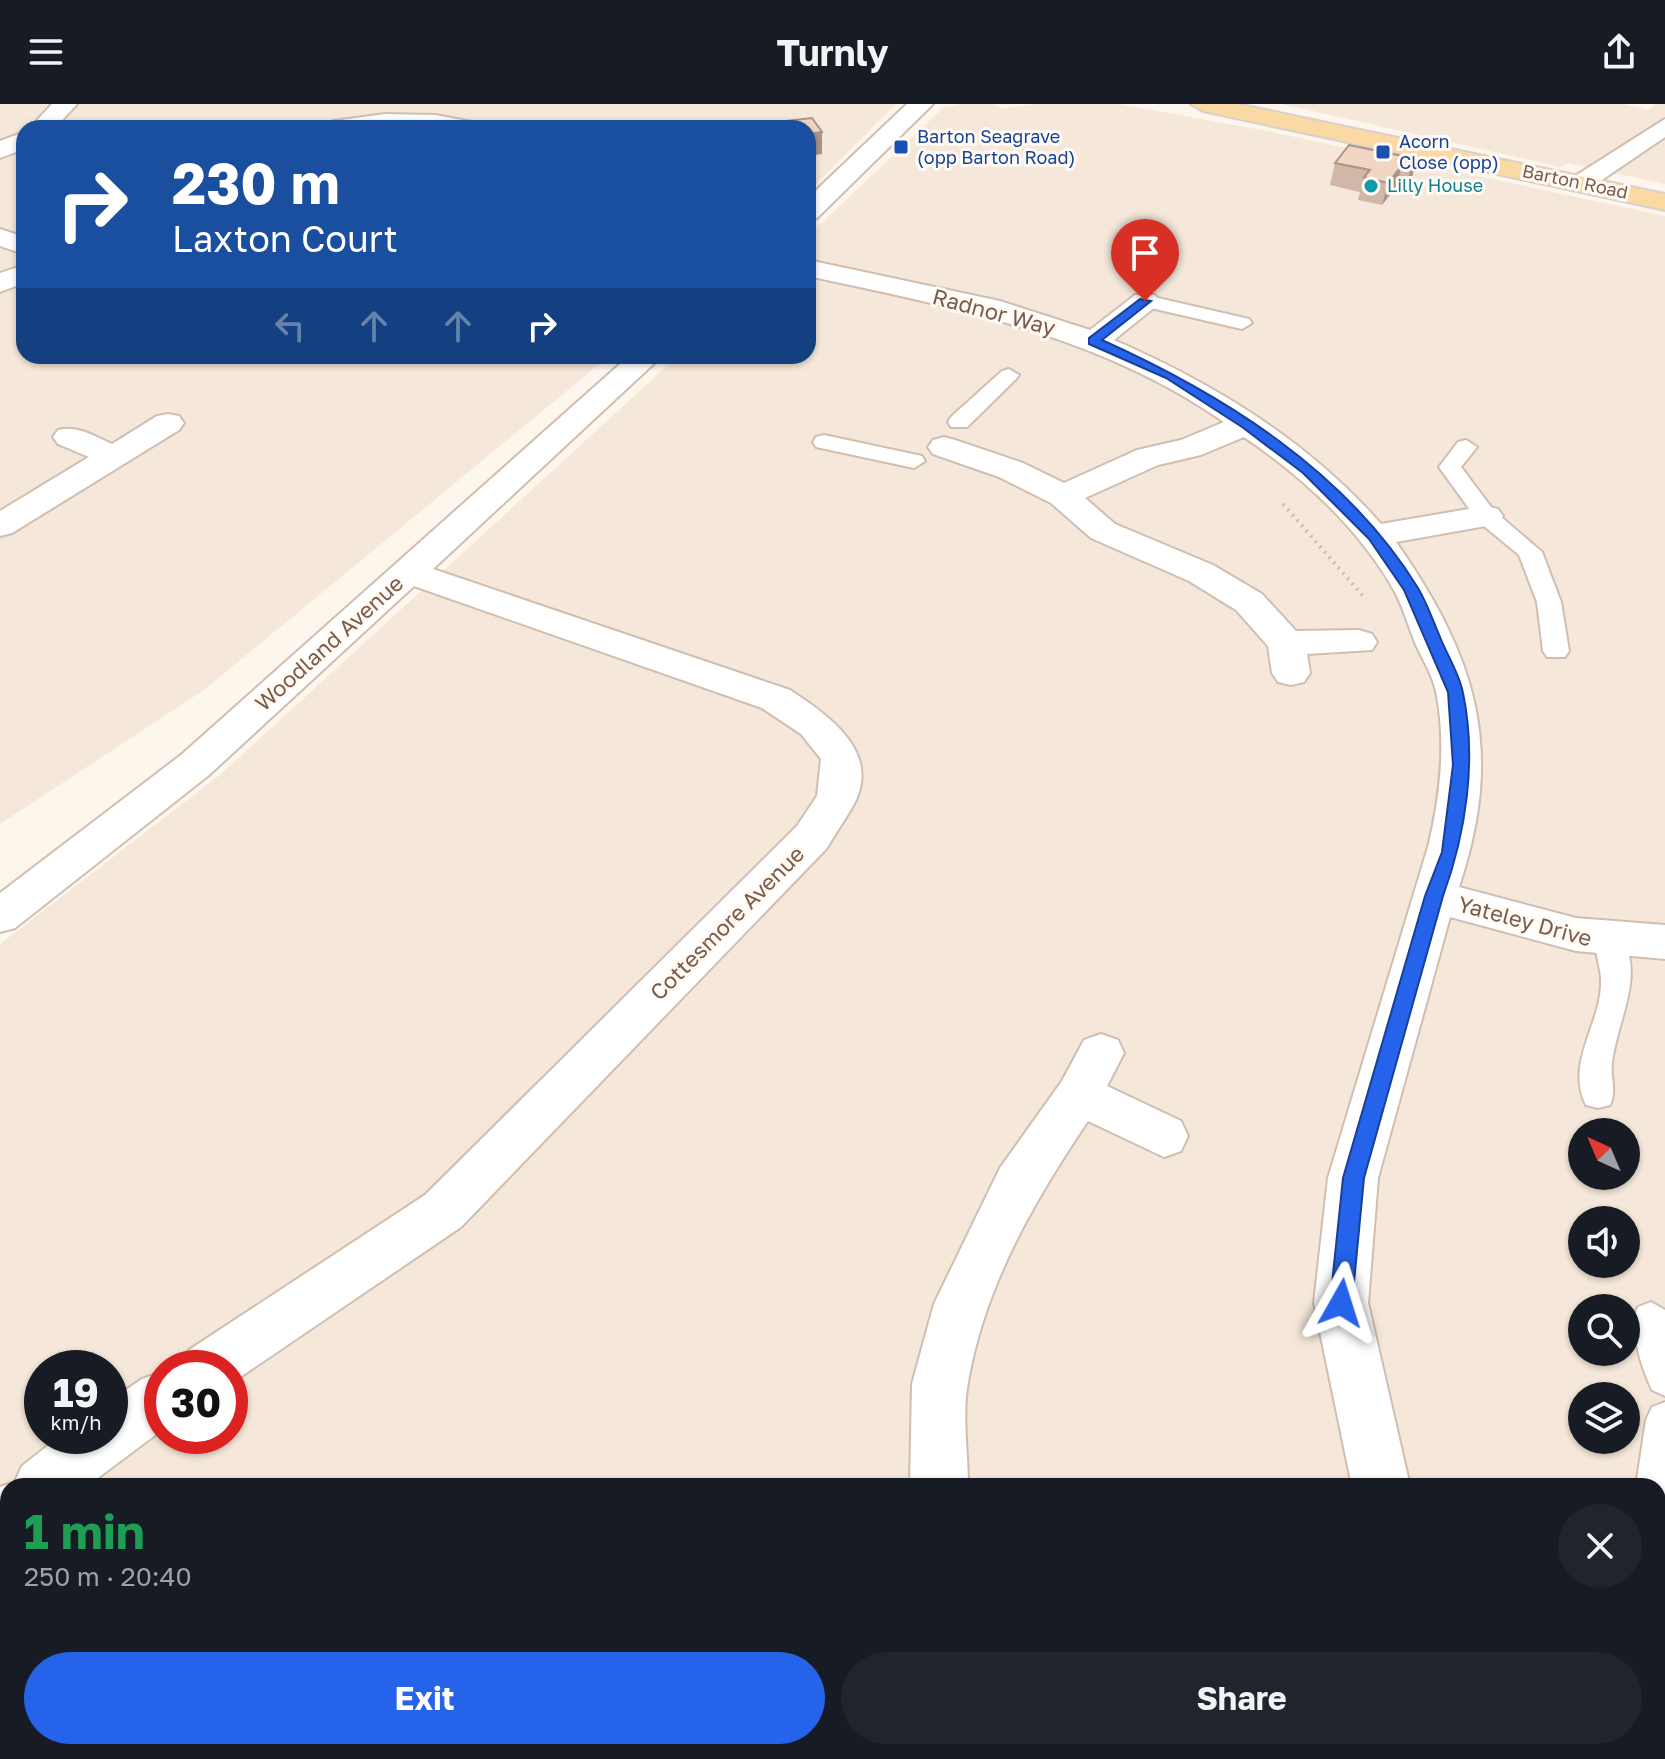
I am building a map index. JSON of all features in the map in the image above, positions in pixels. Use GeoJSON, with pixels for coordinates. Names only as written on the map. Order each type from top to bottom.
{"type":"FeatureCollection","features":[{"type":"Feature","properties":{"kind":"main road","name":"Barton Road"},"geometry":{"type":"LineString","coordinates":[[1203,104],[1665,202]]}},
{"type":"Feature","properties":{"kind":"street"},"geometry":{"type":"LineString","coordinates":[[50,120],[65,104]]}},
{"type":"Feature","properties":{"kind":"street"},"geometry":{"type":"LineString","coordinates":[[816,200],[921,104]]}},
{"type":"Feature","properties":{"kind":"street"},"geometry":{"type":"LineString","coordinates":[[373,120],[414,120]]}},
{"type":"Feature","properties":{"kind":"street"},"geometry":{"type":"LineString","coordinates":[[1581,183],[1665,126]]}},
{"type":"Feature","properties":{"kind":"street","name":"Radnor Way"},"geometry":{"type":"LineString","coordinates":[[816,270],[1021,315],[1094,341],[1170,376],[1247,424],[1308,470],[1374,536],[1412,590],[1455,692],[1462,765],[1450,852],[1434,896],[1353,1178],[1341,1303],[1379,1478]]}},
{"type":"Feature","properties":{"kind":"street"},"geometry":{"type":"LineString","coordinates":[[1094,341],[1145,301]]}},
{"type":"Feature","properties":{"kind":"street","name":"Woodland Avenue"},"geometry":{"type":"LineString","coordinates":[[0,916],[195,765],[638,364]]}},
{"type":"Feature","properties":{"kind":"street"},"geometry":{"type":"LineString","coordinates":[[0,526],[168,423]]}},
{"type":"Feature","properties":{"kind":"street"},"geometry":{"type":"LineString","coordinates":[[1063,496],[1148,457],[1190,448],[1247,424]]}},
{"type":"Feature","properties":{"kind":"street"},"geometry":{"type":"LineString","coordinates":[[914,461],[952,434],[1011,470],[1063,496],[1103,531],[1201,573],[1249,602],[1289,658],[1359,642]]}},
{"type":"Feature","properties":{"kind":"street"},"geometry":{"type":"LineString","coordinates":[[69,437],[113,456]]}},
{"type":"Feature","properties":{"kind":"street"},"geometry":{"type":"LineString","coordinates":[[1374,536],[1486,516]]}},
{"type":"Feature","properties":{"kind":"street","name":"Cottesmore Avenue"},"geometry":{"type":"LineString","coordinates":[[235,1350],[443,1211],[812,837],[837,797],[841,757],[815,725],[776,699],[407,572]]}},
{"type":"Feature","properties":{"kind":"street","name":"Yateley Drive"},"geometry":{"type":"LineString","coordinates":[[1434,896],[1569,936],[1610,942],[1665,942]]}},
{"type":"Feature","properties":{"kind":"street"},"geometry":{"type":"LineString","coordinates":[[939,1478],[940,1384],[961,1304],[1018,1183],[1090,1074],[1164,1136]]}},
{"type":"Feature","properties":{"kind":"street"},"geometry":{"type":"LineString","coordinates":[[52,1478],[83,1454]]}},
{"type":"Feature","properties":{"kind":"lane"},"geometry":{"type":"LineString","coordinates":[[1145,301],[1242,323]]}},
{"type":"Feature","properties":{"kind":"lane"},"geometry":{"type":"LineString","coordinates":[[952,434],[1009,375]]}},
{"type":"Feature","properties":{"kind":"lane"},"geometry":{"type":"LineString","coordinates":[[824,442],[914,461]]}},
{"type":"Feature","properties":{"kind":"lane"},"geometry":{"type":"LineString","coordinates":[[1466,447],[1450,467],[1486,516],[1530,552],[1549,602],[1556,651]]}},
{"type":"Feature","properties":{"kind":"lane"},"geometry":{"type":"LineString","coordinates":[[1598,1095],[1596,1063],[1617,984],[1610,942]]}},
{"type":"Feature","properties":{"kind":"lane"},"geometry":{"type":"LineString","coordinates":[[1651,1319],[1665,1378]]}},
{"type":"Feature","properties":{"kind":"lane"},"geometry":{"type":"LineString","coordinates":[[1657,1478],[1665,1420]]}},
{"type":"Feature","properties":{"kind":"path"},"geometry":{"type":"LineString","coordinates":[[1282,503],[1372,606]]}},
{"type":"Feature","properties":{"kind":"shaded area"},"geometry":{"type":"Polygon","coordinates":[[[0,104],[896,104],[816,184],[816,120],[16,120],[16,364],[599,364],[204,690],[0,824],[0,104]]]}},
{"type":"Feature","properties":{"kind":"shaded area"},"geometry":{"type":"Polygon","coordinates":[[[964,104],[995,104],[1001,109],[1034,104],[1119,104],[1272,132],[1665,216],[1665,1478],[0,1478],[0,944],[221,774],[669,364],[816,364],[816,228],[943,108],[964,104]]]}},
{"type":"Feature","properties":{"kind":"shaded area"},"geometry":{"type":"Polygon","coordinates":[[[1282,104],[1624,104],[1649,110],[1656,104],[1665,104],[1665,184],[1568,163],[1560,167],[1282,104]]]}},
{"type":"Feature","properties":{"kind":"building"},"geometry":{"type":"Polygon","coordinates":[[[1349,145],[1417,159],[1411,167],[1402,165],[1388,183],[1364,177],[1370,170],[1335,163],[1349,145]]]}},
{"type":"Feature","properties":{"kind":"place","name":"Barton Seagrave (opp Barton Road)"},"geometry":{"type":"Point","coordinates":[901,147]}},
{"type":"Feature","properties":{"kind":"place","name":"Acorn Close (opp)"},"geometry":{"type":"Point","coordinates":[1383,152]}},
{"type":"Feature","properties":{"kind":"place","name":"Lilly House"},"geometry":{"type":"Point","coordinates":[1371,186]}},
{"type":"Feature","properties":{"kind":"route"},"geometry":{"type":"LineString","coordinates":[[1145,301],[1094,341],[1170,376],[1247,424],[1308,470],[1374,536],[1412,590],[1455,692],[1462,765],[1450,852],[1380,1077],[1353,1178],[1341,1303]]}}]}
